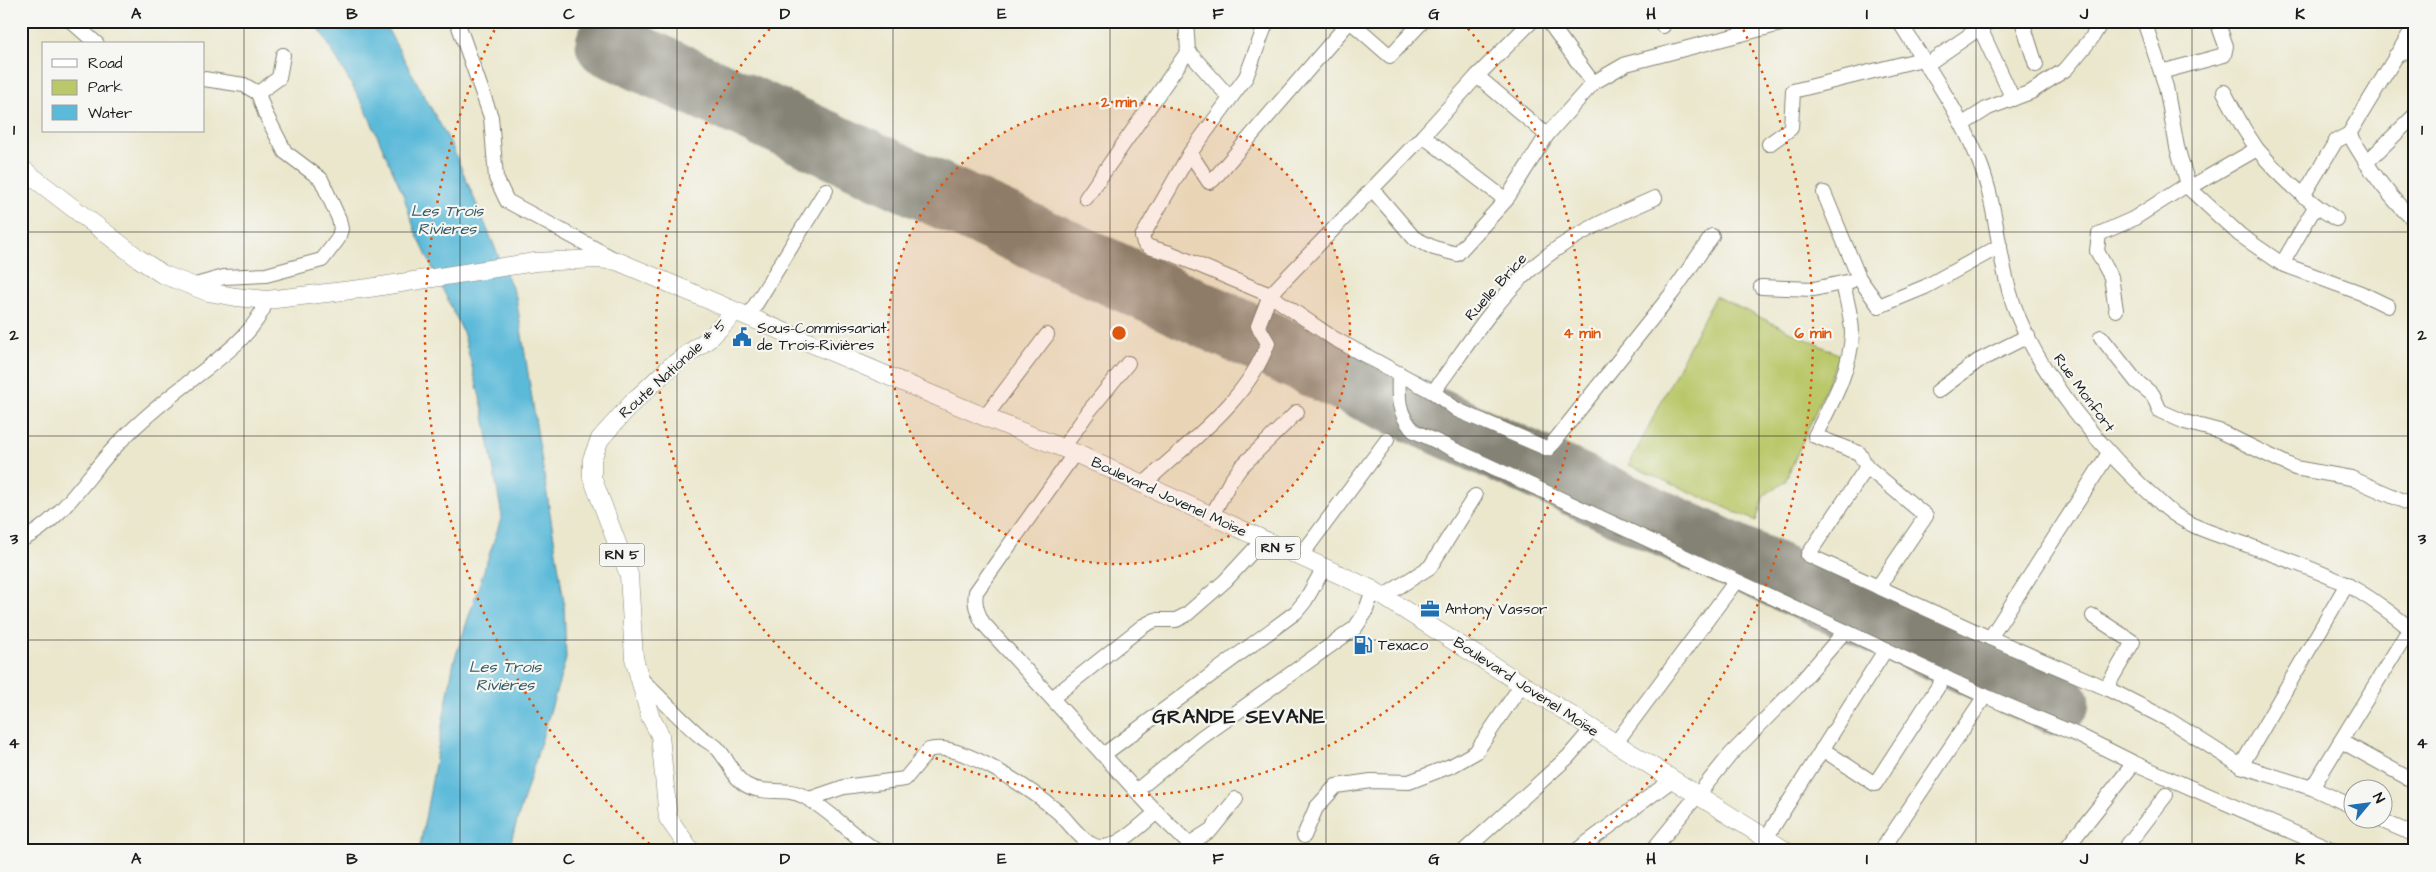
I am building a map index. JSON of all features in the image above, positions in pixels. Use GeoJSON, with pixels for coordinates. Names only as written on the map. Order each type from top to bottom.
{"type":"FeatureCollection","features":[{"type":"Feature","properties":{"kind":"main road"},"geometry":{"type":"LineString","coordinates":[[21,168],[138,258],[162,274],[208,292],[267,300],[369,288],[535,262],[577,259],[617,261]]}},
{"type":"Feature","properties":{"kind":"main road","name":"Boulevard Jovenel Moïse"},"geometry":{"type":"LineString","coordinates":[[617,261],[741,315],[1069,451],[1379,593],[1592,730],[1786,851]]}},
{"type":"Feature","properties":{"kind":"main road","name":"Route Nationale # 5"},"geometry":{"type":"LineString","coordinates":[[691,851],[668,818],[660,735],[650,716],[634,658],[629,575],[592,477],[592,459],[600,439],[633,402],[670,367],[741,315]]}},
{"type":"Feature","properties":{"kind":"street"},"geometry":{"type":"LineString","coordinates":[[70,21],[95,42]]}},
{"type":"Feature","properties":{"kind":"street"},"geometry":{"type":"LineString","coordinates":[[457,21],[491,117],[496,178],[508,201],[617,261]]}},
{"type":"Feature","properties":{"kind":"street"},"geometry":{"type":"LineString","coordinates":[[1186,21],[1188,51],[1229,97]]}},
{"type":"Feature","properties":{"kind":"street"},"geometry":{"type":"LineString","coordinates":[[1267,21],[1246,77],[1229,97],[1190,153],[1142,237],[1144,243],[1270,295],[1332,338],[1433,392],[1457,410],[1548,449],[1673,292],[1712,236]]}},
{"type":"Feature","properties":{"kind":"street"},"geometry":{"type":"LineString","coordinates":[[1190,153],[1209,182],[1214,180],[1350,21],[1390,56],[1423,21]]}},
{"type":"Feature","properties":{"kind":"street"},"geometry":{"type":"LineString","coordinates":[[1143,485],[1232,402],[1247,385],[1268,343],[1258,326],[1270,295],[1532,21]]}},
{"type":"Feature","properties":{"kind":"street"},"geometry":{"type":"LineString","coordinates":[[1548,21],[1593,83]]}},
{"type":"Feature","properties":{"kind":"street"},"geometry":{"type":"LineString","coordinates":[[1372,189],[1414,238],[1434,248],[1457,254],[1506,200],[1547,135],[1593,83],[1626,64],[1792,21]]}},
{"type":"Feature","properties":{"kind":"street","name":"Rue Monfort"},"geometry":{"type":"LineString","coordinates":[[1899,21],[1963,124],[1989,190],[2009,290],[2028,336],[2054,381],[2109,453],[2155,498],[2192,527],[2296,563],[2347,584],[2412,630]]}},
{"type":"Feature","properties":{"kind":"street"},"geometry":{"type":"LineString","coordinates":[[2022,21],[2036,65]]}},
{"type":"Feature","properties":{"kind":"street"},"geometry":{"type":"LineString","coordinates":[[1963,124],[1988,108],[2031,92],[2066,69],[2091,39],[2102,21]]}},
{"type":"Feature","properties":{"kind":"street"},"geometry":{"type":"LineString","coordinates":[[2144,21],[2161,72],[2177,147],[2188,186],[2240,235],[2282,264],[2361,293],[2388,306]]}},
{"type":"Feature","properties":{"kind":"street"},"geometry":{"type":"LineString","coordinates":[[2161,72],[2224,55],[2226,46],[2217,21]]}},
{"type":"Feature","properties":{"kind":"street"},"geometry":{"type":"LineString","coordinates":[[1769,144],[1791,128],[1793,91],[1924,62],[1985,25],[2013,99]]}},
{"type":"Feature","properties":{"kind":"street"},"geometry":{"type":"LineString","coordinates":[[2303,196],[2336,141],[2349,134],[2415,25]]}},
{"type":"Feature","properties":{"kind":"street"},"geometry":{"type":"LineString","coordinates":[[2395,56],[2415,48]]}},
{"type":"Feature","properties":{"kind":"street"},"geometry":{"type":"LineString","coordinates":[[1086,198],[1188,51]]}},
{"type":"Feature","properties":{"kind":"street"},"geometry":{"type":"LineString","coordinates":[[258,93],[279,78],[283,56]]}},
{"type":"Feature","properties":{"kind":"street"},"geometry":{"type":"LineString","coordinates":[[1478,76],[1547,135]]}},
{"type":"Feature","properties":{"kind":"street"},"geometry":{"type":"LineString","coordinates":[[192,286],[224,277],[266,275],[322,260],[338,240],[341,229],[339,219],[321,179],[285,152],[265,114],[258,93],[244,85],[205,78]]}},
{"type":"Feature","properties":{"kind":"street"},"geometry":{"type":"LineString","coordinates":[[2224,92],[2257,149],[2283,179],[2315,206],[2336,219]]}},
{"type":"Feature","properties":{"kind":"street"},"geometry":{"type":"LineString","coordinates":[[2366,163],[2415,115]]}},
{"type":"Feature","properties":{"kind":"street"},"geometry":{"type":"LineString","coordinates":[[2349,134],[2366,163],[2400,207],[2415,221]]}},
{"type":"Feature","properties":{"kind":"street"},"geometry":{"type":"LineString","coordinates":[[1423,136],[1506,200]]}},
{"type":"Feature","properties":{"kind":"street"},"geometry":{"type":"LineString","coordinates":[[2116,310],[2111,277],[2097,251],[2099,234],[2134,219],[2188,186],[2257,149]]}},
{"type":"Feature","properties":{"kind":"street"},"geometry":{"type":"LineString","coordinates":[[741,315],[826,190]]}},
{"type":"Feature","properties":{"kind":"street"},"geometry":{"type":"LineString","coordinates":[[1824,194],[1859,278],[1879,306],[1925,287],[2000,246]]}},
{"type":"Feature","properties":{"kind":"street","name":"Ruelle Brice"},"geometry":{"type":"LineString","coordinates":[[1433,392],[1496,308],[1530,270],[1589,227],[1655,198]]}},
{"type":"Feature","properties":{"kind":"street"},"geometry":{"type":"LineString","coordinates":[[2282,264],[2315,206]]}},
{"type":"Feature","properties":{"kind":"street"},"geometry":{"type":"LineString","coordinates":[[1761,287],[1814,289],[1859,278]]}},
{"type":"Feature","properties":{"kind":"street"},"geometry":{"type":"LineString","coordinates":[[1843,283],[1852,332],[1850,350],[1843,377],[1815,436],[1859,454],[1867,467],[1926,516],[1878,587]]}},
{"type":"Feature","properties":{"kind":"street"},"geometry":{"type":"LineString","coordinates":[[21,540],[46,526],[115,446],[153,410],[240,341],[256,323],[267,300]]}},
{"type":"Feature","properties":{"kind":"street"},"geometry":{"type":"LineString","coordinates":[[985,417],[1047,335]]}},
{"type":"Feature","properties":{"kind":"street"},"geometry":{"type":"LineString","coordinates":[[1938,391],[1978,362],[2028,336]]}},
{"type":"Feature","properties":{"kind":"street"},"geometry":{"type":"LineString","coordinates":[[2102,337],[2136,381],[2153,395],[2160,411],[2185,422],[2219,431],[2295,468],[2351,478],[2415,506]]}},
{"type":"Feature","properties":{"kind":"street"},"geometry":{"type":"LineString","coordinates":[[1128,363],[1090,411],[1069,451],[976,592],[974,602],[983,623],[1136,791],[1195,848],[1236,799]]}},
{"type":"Feature","properties":{"kind":"street"},"geometry":{"type":"LineString","coordinates":[[1399,373],[1398,402],[1405,422],[1414,431],[1985,696],[2080,736],[2134,763],[2336,851]]}},
{"type":"Feature","properties":{"kind":"street"},"geometry":{"type":"LineString","coordinates":[[1211,517],[1230,482],[1241,467],[1297,412]]}},
{"type":"Feature","properties":{"kind":"street"},"geometry":{"type":"LineString","coordinates":[[1300,557],[1387,440]]}},
{"type":"Feature","properties":{"kind":"street"},"geometry":{"type":"LineString","coordinates":[[1990,638],[2109,453]]}},
{"type":"Feature","properties":{"kind":"street"},"geometry":{"type":"LineString","coordinates":[[1867,467],[1808,555],[1990,638],[2106,688],[2169,720],[2241,766],[2312,788],[2344,802]]}},
{"type":"Feature","properties":{"kind":"street"},"geometry":{"type":"LineString","coordinates":[[1136,791],[1226,719],[1355,628],[1379,593],[1430,567],[1475,496]]}},
{"type":"Feature","properties":{"kind":"street"},"geometry":{"type":"LineString","coordinates":[[1052,698],[1143,626],[1155,620],[1176,620],[1186,615],[1225,581],[1262,541]]}},
{"type":"Feature","properties":{"kind":"street"},"geometry":{"type":"LineString","coordinates":[[1103,755],[1296,612],[1305,601],[1324,568]]}},
{"type":"Feature","properties":{"kind":"street"},"geometry":{"type":"LineString","coordinates":[[1615,744],[1736,581]]}},
{"type":"Feature","properties":{"kind":"street"},"geometry":{"type":"LineString","coordinates":[[2241,766],[2347,584]]}},
{"type":"Feature","properties":{"kind":"street"},"geometry":{"type":"LineString","coordinates":[[2093,616],[2134,642],[2106,688]]}},
{"type":"Feature","properties":{"kind":"street"},"geometry":{"type":"LineString","coordinates":[[2312,788],[2412,630]]}},
{"type":"Feature","properties":{"kind":"street"},"geometry":{"type":"LineString","coordinates":[[1652,851],[1731,754],[1796,688],[1845,631]]}},
{"type":"Feature","properties":{"kind":"street"},"geometry":{"type":"LineString","coordinates":[[1766,838],[1886,649]]}},
{"type":"Feature","properties":{"kind":"street"},"geometry":{"type":"LineString","coordinates":[[1822,749],[1875,784],[1945,676]]}},
{"type":"Feature","properties":{"kind":"street"},"geometry":{"type":"LineString","coordinates":[[640,678],[701,736],[716,747],[726,759],[734,774],[746,785],[764,792],[791,792],[809,799],[862,842],[878,851]]}},
{"type":"Feature","properties":{"kind":"street"},"geometry":{"type":"LineString","coordinates":[[1304,836],[1316,808],[1336,786],[1372,781],[1409,782],[1453,765],[1476,752],[1522,684]]}},
{"type":"Feature","properties":{"kind":"street"},"geometry":{"type":"LineString","coordinates":[[1881,851],[1985,696]]}},
{"type":"Feature","properties":{"kind":"street"},"geometry":{"type":"LineString","coordinates":[[1464,851],[1568,757],[1592,730]]}},
{"type":"Feature","properties":{"kind":"street"},"geometry":{"type":"LineString","coordinates":[[2341,741],[2415,782]]}},
{"type":"Feature","properties":{"kind":"street"},"geometry":{"type":"LineString","coordinates":[[809,799],[844,787],[905,779],[929,750],[946,748],[965,753],[983,762],[1043,800],[1090,844],[1096,846],[1115,845],[1157,812]]}},
{"type":"Feature","properties":{"kind":"street"},"geometry":{"type":"LineString","coordinates":[[2064,851],[2134,763]]}},
{"type":"Feature","properties":{"kind":"street"},"geometry":{"type":"LineString","coordinates":[[1576,851],[1672,780]]}},
{"type":"Feature","properties":{"kind":"street"},"geometry":{"type":"LineString","coordinates":[[2123,851],[2166,795]]}},
{"type":"Feature","properties":{"kind":"street"},"geometry":{"type":"LineString","coordinates":[[2394,826],[2415,835]]}},
{"type":"Feature","properties":{"kind":"green space"},"geometry":{"type":"Polygon","coordinates":[[[1715,296],[1840,355],[1785,482],[1764,495],[1756,521],[1629,465],[1715,296]]]}},
{"type":"Feature","properties":{"kind":"water"},"geometry":{"type":"Polygon","coordinates":[[[315,21],[383,21],[451,144],[516,297],[564,602],[566,659],[508,851],[419,851],[454,661],[502,516],[482,405],[463,332],[415,231],[403,194],[366,110],[315,21]]]}},
{"type":"Feature","properties":{"kind":"runway"},"geometry":{"type":"LineString","coordinates":[[608,44],[2057,703]]}},
{"type":"Feature","properties":{"kind":"place","name":"Sous-Commissariat de Trois-Rivières"},"geometry":{"type":"Point","coordinates":[742,337]}},
{"type":"Feature","properties":{"kind":"place","name":"Antony Vassor"},"geometry":{"type":"Point","coordinates":[1430,609]}},
{"type":"Feature","properties":{"kind":"place","name":"Texaco"},"geometry":{"type":"Point","coordinates":[1363,645]}},
{"type":"Feature","properties":{"kind":"district","name":"GRANDE SEVANE"},"geometry":{"type":"Point","coordinates":[1239,717]}},
{"type":"Feature","properties":{"kind":"water label","name":"Les Trois Rivieres"},"geometry":{"type":"Point","coordinates":[447,220]}},
{"type":"Feature","properties":{"kind":"water label","name":"Les Trois Rivières"},"geometry":{"type":"Point","coordinates":[505,676]}}]}
